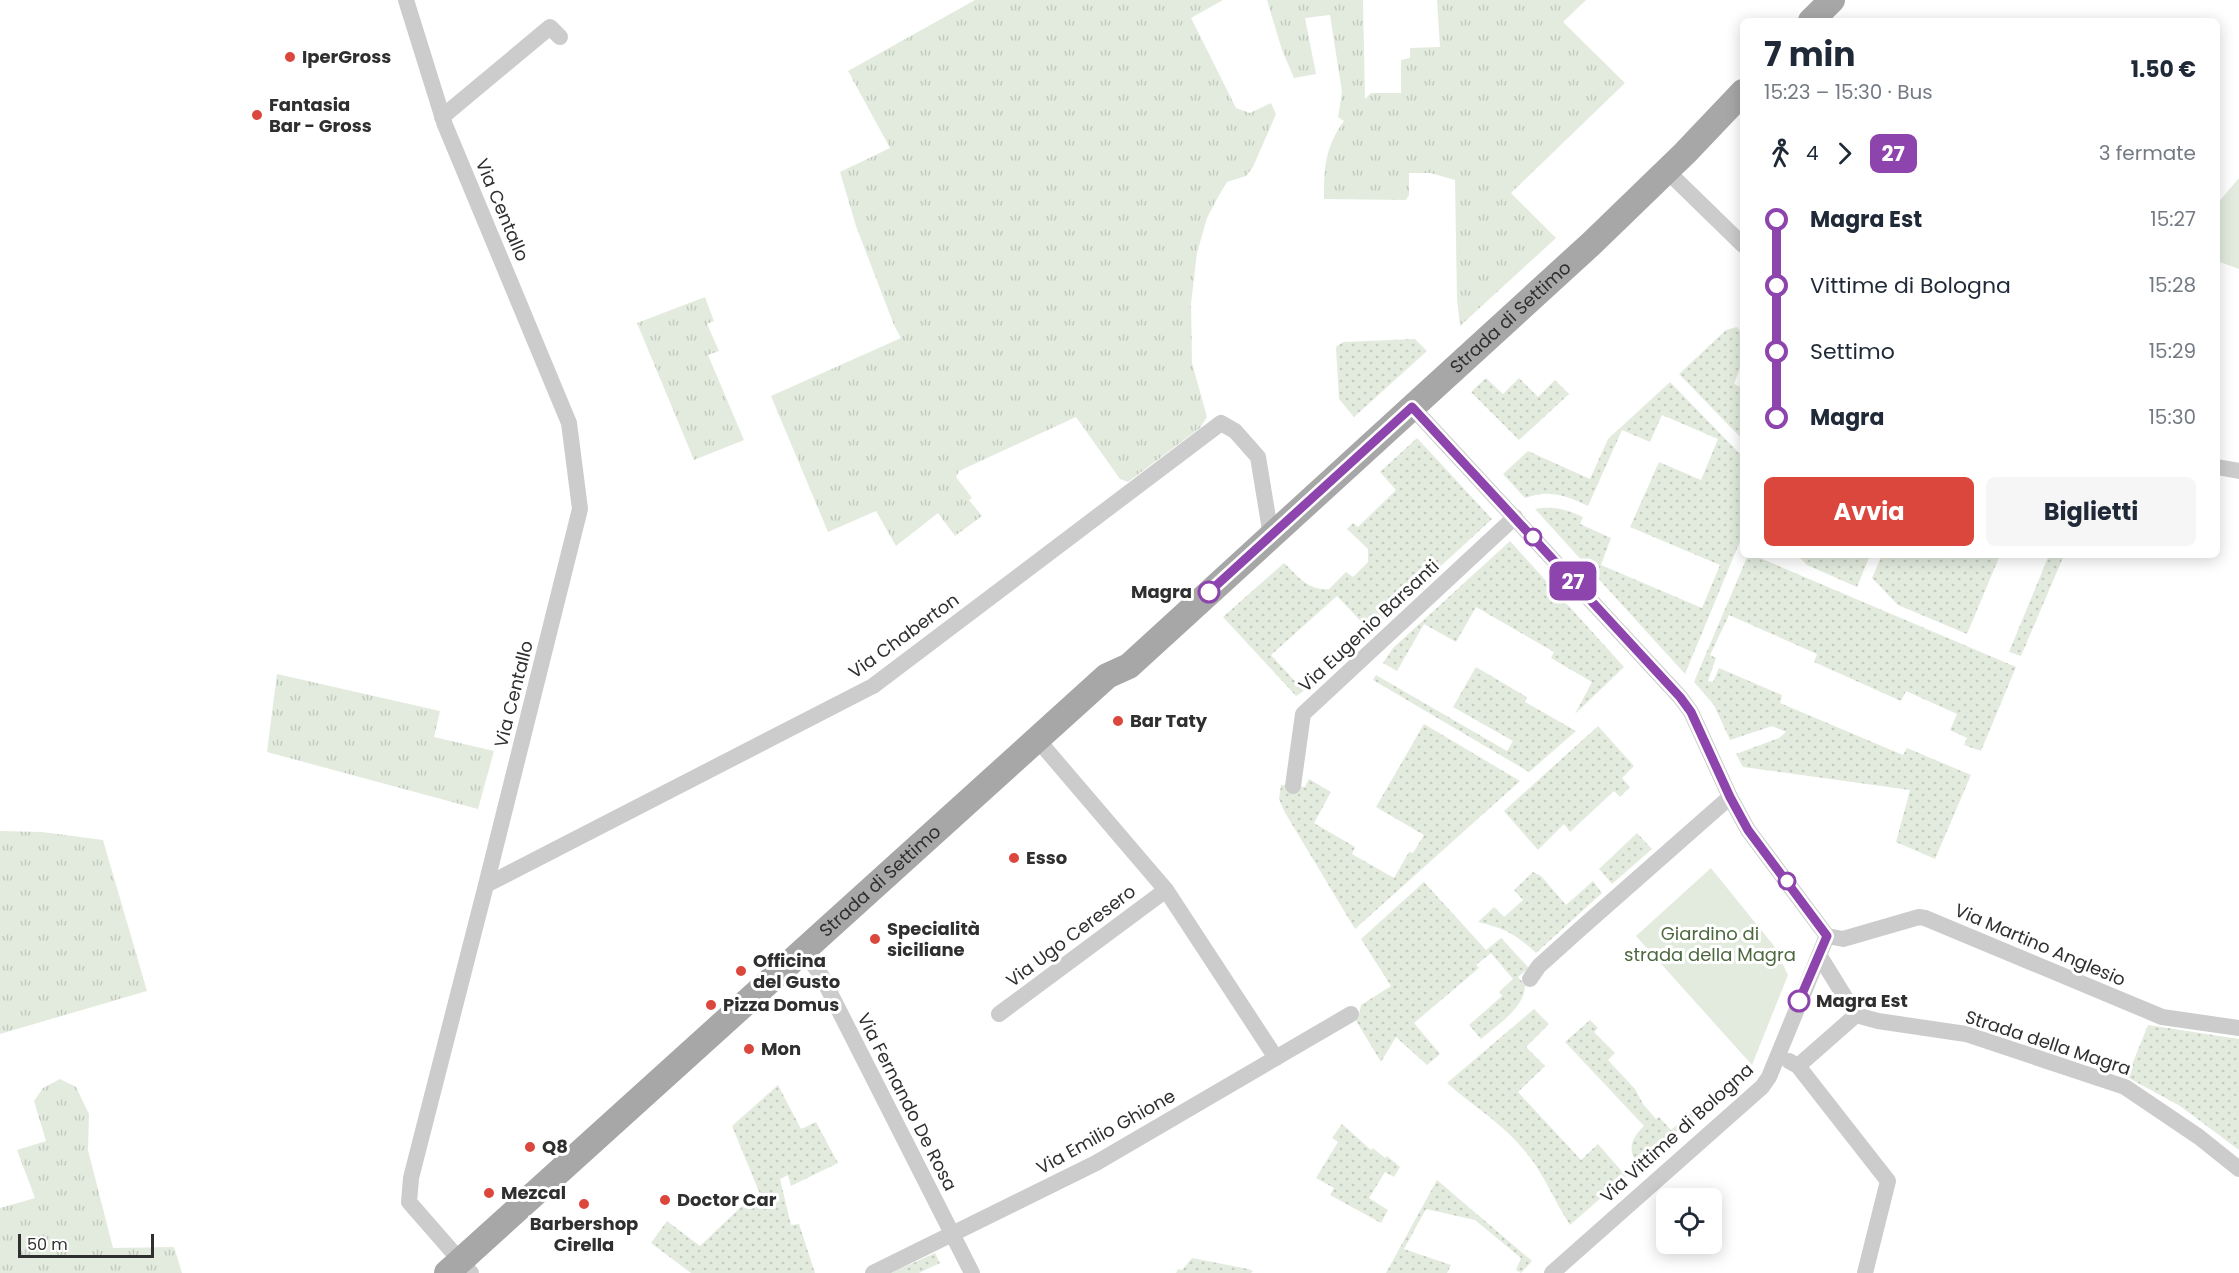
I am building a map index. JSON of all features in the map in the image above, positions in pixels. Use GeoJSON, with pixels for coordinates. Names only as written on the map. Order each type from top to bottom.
{"type":"FeatureCollection","features":[{"type":"Feature","properties":{"kind":"main road"},"geometry":{"type":"LineString","coordinates":[[1815,18],[1832,0]]}},
{"type":"Feature","properties":{"kind":"main road","name":"Strada di Settimo"},"geometry":{"type":"LineString","coordinates":[[462,1270],[1042,745],[1107,676],[1128,666],[1592,243],[1667,171],[1740,95]]}},
{"type":"Feature","properties":{"kind":"street","name":"Via Centallo"},"geometry":{"type":"LineString","coordinates":[[406,0],[442,117],[569,423],[580,509],[411,1178],[409,1202],[462,1270]]}},
{"type":"Feature","properties":{"kind":"street"},"geometry":{"type":"LineString","coordinates":[[442,117],[550,27],[560,37]]}},
{"type":"Feature","properties":{"kind":"street"},"geometry":{"type":"LineString","coordinates":[[1667,171],[1740,242]]}},
{"type":"Feature","properties":{"kind":"street"},"geometry":{"type":"LineString","coordinates":[[1412,407],[1680,697],[1691,712],[1730,797],[1748,830],[1827,936]]}},
{"type":"Feature","properties":{"kind":"street","name":"Via Chaberton"},"geometry":{"type":"LineString","coordinates":[[486,885],[873,686],[1221,423],[1235,431],[1258,458],[1270,536]]}},
{"type":"Feature","properties":{"kind":"street"},"geometry":{"type":"LineString","coordinates":[[2220,468],[2239,471]]}},
{"type":"Feature","properties":{"kind":"street","name":"Via Eugenio Barsanti"},"geometry":{"type":"LineString","coordinates":[[1293,786],[1303,714],[1515,517]]}},
{"type":"Feature","properties":{"kind":"street","name":"Via Ugo Ceresero"},"geometry":{"type":"LineString","coordinates":[[1042,745],[1166,890],[1276,1058]]}},
{"type":"Feature","properties":{"kind":"street"},"geometry":{"type":"LineString","coordinates":[[1530,979],[1539,966],[1730,797]]}},
{"type":"Feature","properties":{"kind":"street","name":"Via Ugo Ceresero"},"geometry":{"type":"LineString","coordinates":[[999,1014],[1166,890]]}},
{"type":"Feature","properties":{"kind":"street","name":"Via Martino Anglesio"},"geometry":{"type":"LineString","coordinates":[[1827,936],[1843,939],[1918,917],[1925,918],[2162,1017],[2239,1028]]}},
{"type":"Feature","properties":{"kind":"street","name":"Via Vittime di Bologna"},"geometry":{"type":"LineString","coordinates":[[1551,1273],[1762,1087],[1769,1077],[1827,936]]}},
{"type":"Feature","properties":{"kind":"street"},"geometry":{"type":"LineString","coordinates":[[1798,1066],[1856,1015],[1820,955]]}},
{"type":"Feature","properties":{"kind":"street","name":"Via Fernando De Rosa"},"geometry":{"type":"LineString","coordinates":[[808,957],[821,975],[972,1273]]}},
{"type":"Feature","properties":{"kind":"street","name":"Via Emilio Ghione"},"geometry":{"type":"LineString","coordinates":[[873,1273],[1096,1163],[1351,1014]]}},
{"type":"Feature","properties":{"kind":"street","name":"Strada della Magra"},"geometry":{"type":"LineString","coordinates":[[1856,1015],[1878,1021],[1966,1034],[2125,1087],[2199,1137],[2239,1169]]}},
{"type":"Feature","properties":{"kind":"street"},"geometry":{"type":"LineString","coordinates":[[1778,1054],[1798,1066],[1888,1181],[1865,1273]]}},
{"type":"Feature","properties":{"kind":"green space"},"geometry":{"type":"Polygon","coordinates":[[[975,0],[1223,0],[1191,18],[1236,108],[1250,113],[1271,103],[1276,114],[1253,167],[1246,176],[1227,182],[1218,197],[1207,218],[1197,253],[1191,304],[1192,363],[1207,417],[1200,428],[1128,482],[1120,479],[1076,417],[959,471],[956,477],[972,498],[969,500],[982,516],[955,536],[938,513],[896,546],[876,511],[828,532],[771,396],[901,338],[856,226],[840,172],[890,148],[848,71],[975,0]]]}},
{"type":"Feature","properties":{"kind":"green space"},"geometry":{"type":"Polygon","coordinates":[[[1267,0],[1363,0],[1365,99],[1371,93],[1401,93],[1401,60],[1410,58],[1410,48],[1440,47],[1437,0],[1586,0],[1563,22],[1625,83],[1511,193],[1556,238],[1460,326],[1457,299],[1455,180],[1430,173],[1409,173],[1409,195],[1406,200],[1324,199],[1324,177],[1329,149],[1344,121],[1338,117],[1342,92],[1330,15],[1305,18],[1316,74],[1294,78],[1282,50],[1267,0]]]}},
{"type":"Feature","properties":{"kind":"green space"},"geometry":{"type":"Polygon","coordinates":[[[2239,178],[2239,269],[2220,262],[2220,200],[2239,178]]]}},
{"type":"Feature","properties":{"kind":"green space"},"geometry":{"type":"Polygon","coordinates":[[[705,297],[714,321],[707,324],[719,351],[708,355],[744,440],[694,460],[637,323],[705,297]]]}},
{"type":"Feature","properties":{"kind":"green space"},"geometry":{"type":"Polygon","coordinates":[[[1737,327],[1740,332],[1740,365],[1734,384],[1740,387],[1740,437],[1679,374],[1726,330],[1737,327]]]}},
{"type":"Feature","properties":{"kind":"green space"},"geometry":{"type":"Polygon","coordinates":[[[1415,339],[1427,351],[1354,417],[1339,399],[1336,347],[1343,342],[1415,339]]]}},
{"type":"Feature","properties":{"kind":"green space"},"geometry":{"type":"Polygon","coordinates":[[[1486,378],[1503,394],[1519,378],[1538,397],[1555,380],[1569,394],[1519,440],[1471,392],[1486,378]]]}},
{"type":"Feature","properties":{"kind":"green space"},"geometry":{"type":"Polygon","coordinates":[[[1670,382],[1740,454],[1740,541],[1685,674],[1535,509],[1560,509],[1583,517],[1580,524],[1611,538],[1601,565],[1702,608],[1720,565],[1630,527],[1659,462],[1701,480],[1718,439],[1662,415],[1650,442],[1622,430],[1588,506],[1557,494],[1533,495],[1525,498],[1503,474],[1528,451],[1590,479],[1608,439],[1670,382]]]}},
{"type":"Feature","properties":{"kind":"green space"},"geometry":{"type":"Polygon","coordinates":[[[1417,438],[1492,519],[1370,631],[1337,596],[1271,655],[1304,691],[1296,696],[1223,617],[1284,563],[1304,582],[1315,588],[1329,589],[1346,572],[1353,577],[1368,562],[1368,549],[1347,529],[1353,523],[1358,527],[1396,490],[1380,472],[1417,438]]]}},
{"type":"Feature","properties":{"kind":"green space"},"geometry":{"type":"Polygon","coordinates":[[[1510,541],[1624,667],[1575,714],[1592,682],[1551,658],[1554,652],[1476,607],[1456,642],[1424,624],[1397,671],[1383,663],[1393,648],[1510,541]]]}},
{"type":"Feature","properties":{"kind":"green space"},"geometry":{"type":"Polygon","coordinates":[[[1747,558],[1760,558],[2016,667],[1981,751],[1964,745],[1967,738],[1950,730],[1957,714],[1906,691],[1901,701],[1814,662],[1817,654],[1729,615],[1710,655],[1716,658],[1708,681],[1713,682],[1719,668],[1782,695],[1780,703],[1903,755],[1907,748],[1971,775],[1935,859],[1896,842],[1910,790],[1743,767],[1736,754],[1779,738],[1786,732],[1772,726],[1730,740],[1714,705],[1694,682],[1747,558]]]}},
{"type":"Feature","properties":{"kind":"green space"},"geometry":{"type":"Polygon","coordinates":[[[1800,558],[1869,558],[1857,587],[1807,565],[1800,558]]]}},
{"type":"Feature","properties":{"kind":"green space"},"geometry":{"type":"Polygon","coordinates":[[[1881,558],[1999,558],[1967,634],[1898,605],[1872,578],[1881,558]]]}},
{"type":"Feature","properties":{"kind":"green space"},"geometry":{"type":"Polygon","coordinates":[[[2048,558],[2063,558],[2021,656],[2009,652],[2048,558]]]}},
{"type":"Feature","properties":{"kind":"green space"},"geometry":{"type":"Polygon","coordinates":[[[1476,667],[1527,697],[1525,702],[1576,731],[1529,772],[1373,680],[1376,675],[1507,751],[1513,741],[1453,707],[1476,667]]]}},
{"type":"Feature","properties":{"kind":"green space"},"geometry":{"type":"Polygon","coordinates":[[[277,674],[440,711],[434,737],[494,751],[478,809],[267,752],[277,674]]]}},
{"type":"Feature","properties":{"kind":"green space"},"geometry":{"type":"Polygon","coordinates":[[[1424,724],[1520,781],[1355,929],[1284,811],[1279,799],[1281,785],[1305,787],[1309,779],[1331,792],[1314,823],[1355,847],[1352,854],[1394,878],[1409,852],[1413,853],[1424,835],[1376,807],[1424,724]]]}},
{"type":"Feature","properties":{"kind":"green space"},"geometry":{"type":"Polygon","coordinates":[[[1598,726],[1634,766],[1622,778],[1630,787],[1620,797],[1614,791],[1570,832],[1564,824],[1538,850],[1504,811],[1598,726]]]}},
{"type":"Feature","properties":{"kind":"green space"},"geometry":{"type":"Polygon","coordinates":[[[0,831],[42,832],[103,840],[147,991],[0,1034],[0,831]]]}},
{"type":"Feature","properties":{"kind":"green space"},"geometry":{"type":"Polygon","coordinates":[[[1637,833],[1652,849],[1612,884],[1599,869],[1637,833]]]}},
{"type":"Feature","properties":{"kind":"green space","name":"Giardino di strada della Magra"},"geometry":{"type":"Polygon","coordinates":[[[1711,868],[1774,946],[1788,975],[1752,1065],[1636,936],[1711,868]]]}},
{"type":"Feature","properties":{"kind":"green space"},"geometry":{"type":"Polygon","coordinates":[[[1533,872],[1541,876],[1566,905],[1593,881],[1602,893],[1536,953],[1509,933],[1478,922],[1494,907],[1504,917],[1523,900],[1514,890],[1533,872]]]}},
{"type":"Feature","properties":{"kind":"green space"},"geometry":{"type":"Polygon","coordinates":[[[1424,882],[1486,950],[1501,938],[1529,968],[1518,977],[1525,985],[1524,993],[1515,1009],[1481,1039],[1469,1025],[1502,996],[1499,992],[1513,979],[1491,953],[1476,965],[1479,968],[1414,1023],[1440,1054],[1427,1065],[1396,1037],[1381,1062],[1355,1019],[1359,1015],[1361,1005],[1391,986],[1361,939],[1424,882]]]}},
{"type":"Feature","properties":{"kind":"green space"},"geometry":{"type":"Polygon","coordinates":[[[1534,1009],[1549,1024],[1526,1047],[1545,1066],[1518,1092],[1581,1160],[1598,1144],[1626,1176],[1570,1225],[1524,1150],[1497,1123],[1447,1083],[1534,1009]]]}},
{"type":"Feature","properties":{"kind":"green space"},"geometry":{"type":"Polygon","coordinates":[[[1590,1020],[1598,1028],[1594,1032],[1615,1053],[1608,1060],[1635,1089],[1643,1104],[1656,1119],[1659,1117],[1671,1130],[1691,1113],[1694,1116],[1639,1165],[1633,1154],[1632,1144],[1644,1126],[1565,1042],[1590,1020]]]}},
{"type":"Feature","properties":{"kind":"green space"},"geometry":{"type":"Polygon","coordinates":[[[2148,1025],[2239,1039],[2239,1150],[2180,1106],[2127,1077],[2148,1025]]]}},
{"type":"Feature","properties":{"kind":"green space"},"geometry":{"type":"Polygon","coordinates":[[[60,1079],[76,1087],[89,1114],[88,1150],[113,1248],[174,1247],[182,1273],[0,1273],[0,1208],[35,1198],[17,1150],[46,1141],[34,1101],[43,1088],[60,1079]]]}},
{"type":"Feature","properties":{"kind":"green space"},"geometry":{"type":"Polygon","coordinates":[[[778,1085],[801,1129],[816,1122],[838,1163],[791,1186],[788,1175],[780,1179],[791,1225],[799,1224],[815,1273],[691,1273],[651,1243],[667,1221],[700,1246],[743,1205],[762,1199],[732,1126],[778,1085]]]}},
{"type":"Feature","properties":{"kind":"green space"},"geometry":{"type":"Polygon","coordinates":[[[1342,1124],[1371,1150],[1373,1148],[1385,1158],[1387,1156],[1400,1167],[1394,1177],[1385,1172],[1369,1198],[1388,1210],[1381,1223],[1330,1195],[1334,1188],[1316,1178],[1338,1142],[1332,1138],[1342,1124]]]}},
{"type":"Feature","properties":{"kind":"green space"},"geometry":{"type":"Polygon","coordinates":[[[1437,1180],[1532,1261],[1521,1273],[1516,1270],[1521,1258],[1475,1220],[1426,1209],[1404,1249],[1451,1265],[1447,1273],[1386,1273],[1437,1180]]]}},
{"type":"Feature","properties":{"kind":"green space"},"geometry":{"type":"Polygon","coordinates":[[[935,1253],[940,1263],[919,1273],[891,1273],[935,1253]]]}},
{"type":"Feature","properties":{"kind":"green space"},"geometry":{"type":"Polygon","coordinates":[[[1192,1258],[1253,1271],[1251,1273],[1176,1273],[1178,1269],[1182,1270],[1192,1258]]]}},
{"type":"Feature","properties":{"kind":"bus line","name":"27"},"geometry":{"type":"LineString","coordinates":[[1209,592],[1412,407],[1680,697],[1691,712],[1730,797],[1748,830],[1827,936],[1799,1001]]}},
{"type":"Feature","properties":{"kind":"place","name":"IperGross"},"geometry":{"type":"Point","coordinates":[290,57]}},
{"type":"Feature","properties":{"kind":"place","name":"Fantasia Bar - Gross"},"geometry":{"type":"Point","coordinates":[257,115]}},
{"type":"Feature","properties":{"kind":"place","name":"Magra"},"geometry":{"type":"Point","coordinates":[1209,592]}},
{"type":"Feature","properties":{"kind":"place","name":"Bar Taty"},"geometry":{"type":"Point","coordinates":[1118,721]}},
{"type":"Feature","properties":{"kind":"place","name":"Esso"},"geometry":{"type":"Point","coordinates":[1014,858]}},
{"type":"Feature","properties":{"kind":"place","name":"Specialità siciliane"},"geometry":{"type":"Point","coordinates":[875,939]}},
{"type":"Feature","properties":{"kind":"place","name":"Officina del Gusto"},"geometry":{"type":"Point","coordinates":[741,971]}},
{"type":"Feature","properties":{"kind":"place","name":"Magra Est"},"geometry":{"type":"Point","coordinates":[1799,1001]}},
{"type":"Feature","properties":{"kind":"place","name":"Pizza Domus"},"geometry":{"type":"Point","coordinates":[711,1005]}},
{"type":"Feature","properties":{"kind":"place","name":"Mon"},"geometry":{"type":"Point","coordinates":[749,1049]}},
{"type":"Feature","properties":{"kind":"place","name":"Q8"},"geometry":{"type":"Point","coordinates":[530,1147]}},
{"type":"Feature","properties":{"kind":"place","name":"Mezcal"},"geometry":{"type":"Point","coordinates":[489,1193]}},
{"type":"Feature","properties":{"kind":"place","name":"Doctor Car"},"geometry":{"type":"Point","coordinates":[665,1200]}},
{"type":"Feature","properties":{"kind":"place","name":"Barbershop Cirella"},"geometry":{"type":"Point","coordinates":[584,1204]}}]}
